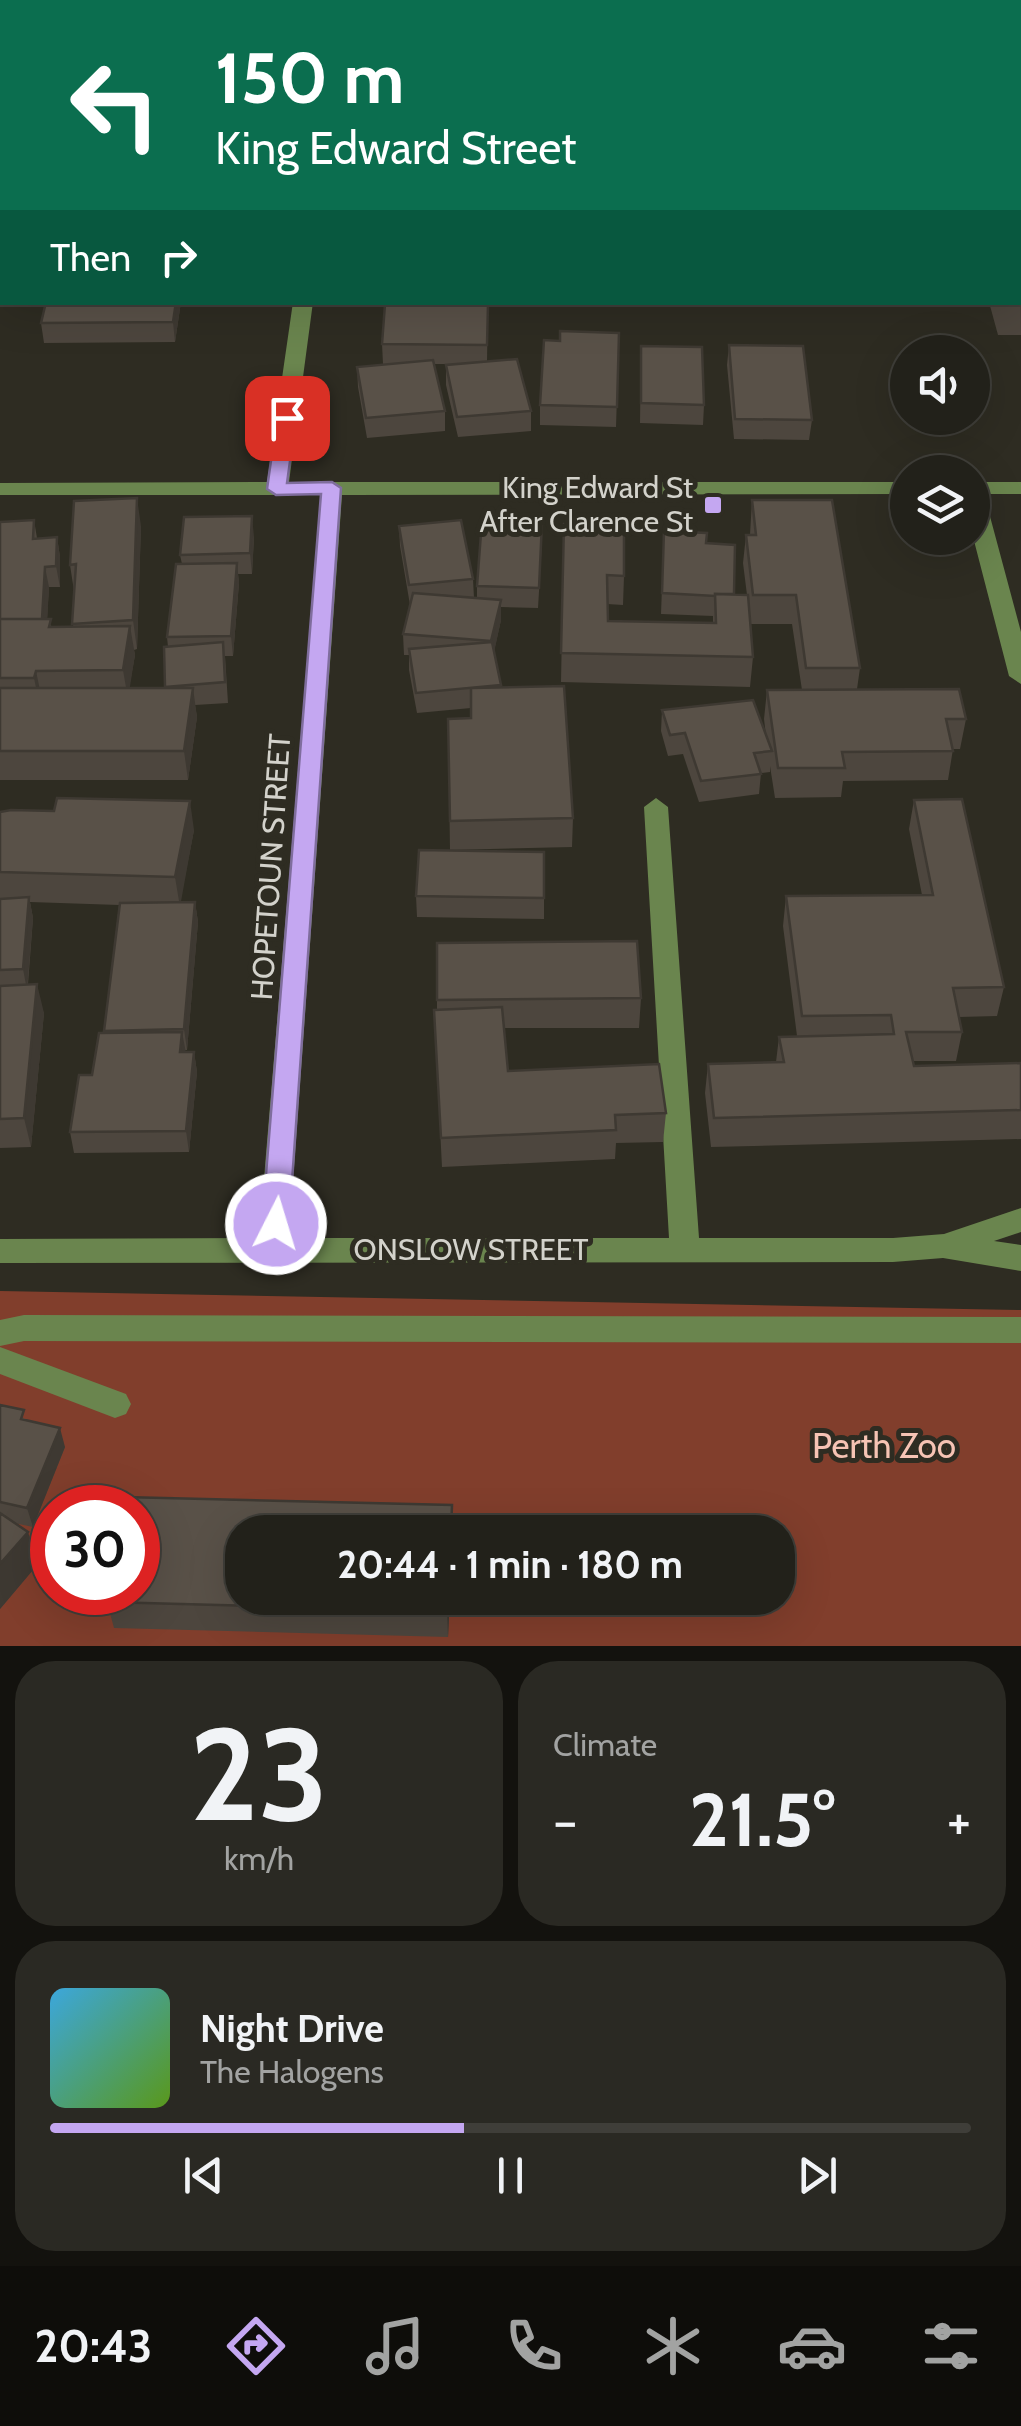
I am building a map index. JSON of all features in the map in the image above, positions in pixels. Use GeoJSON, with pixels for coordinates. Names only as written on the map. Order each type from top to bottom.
{"type":"FeatureCollection","features":[{"type":"Feature","properties":{"kind":"street"},"geometry":{"type":"LineString","coordinates":[[276,489],[303,305]]}},
{"type":"Feature","properties":{"kind":"street","name":"HOPETOUN STREET"},"geometry":{"type":"LineString","coordinates":[[274,1251],[332,488]]}},
{"type":"Feature","properties":{"kind":"street"},"geometry":{"type":"LineString","coordinates":[[0,489],[890,488]]}},
{"type":"Feature","properties":{"kind":"street"},"geometry":{"type":"LineString","coordinates":[[990,489],[1021,488]]}},
{"type":"Feature","properties":{"kind":"street"},"geometry":{"type":"LineString","coordinates":[[989,555],[1021,676]]}},
{"type":"Feature","properties":{"kind":"street"},"geometry":{"type":"LineString","coordinates":[[656,807],[685,1250]]}},
{"type":"Feature","properties":{"kind":"street","name":"ONSLOW STREET"},"geometry":{"type":"LineString","coordinates":[[943,1246],[1021,1220]]}},
{"type":"Feature","properties":{"kind":"street","name":"ONSLOW STREET"},"geometry":{"type":"LineString","coordinates":[[0,1250],[893,1250],[943,1246],[1021,1258]]}},
{"type":"Feature","properties":{"kind":"street"},"geometry":{"type":"LineString","coordinates":[[0,1333],[24,1328],[1021,1330]]}},
{"type":"Feature","properties":{"kind":"street"},"geometry":{"type":"LineString","coordinates":[[0,1360],[115,1404]]}},
{"type":"Feature","properties":{"kind":"green space","name":"Perth Zoo"},"geometry":{"type":"Polygon","coordinates":[[[0,1291],[1021,1310],[1021,1646],[0,1646],[0,1291]]]}},
{"type":"Feature","properties":{"kind":"building"},"geometry":{"type":"Polygon","coordinates":[[[45,305],[176,305],[173,322],[41,323],[45,305]]]}},
{"type":"Feature","properties":{"kind":"building"},"geometry":{"type":"Polygon","coordinates":[[[385,305],[488,305],[487,345],[382,344],[385,305]]]}},
{"type":"Feature","properties":{"kind":"building"},"geometry":{"type":"Polygon","coordinates":[[[560,331],[619,333],[617,407],[540,405],[544,340],[560,341],[560,331]]]}},
{"type":"Feature","properties":{"kind":"building"},"geometry":{"type":"Polygon","coordinates":[[[729,345],[803,346],[812,420],[735,419],[729,345]]]}},
{"type":"Feature","properties":{"kind":"building"},"geometry":{"type":"Polygon","coordinates":[[[641,346],[702,347],[704,405],[641,403],[641,346]]]}},
{"type":"Feature","properties":{"kind":"building"},"geometry":{"type":"Polygon","coordinates":[[[517,359],[531,411],[457,417],[446,365],[517,359]]]}},
{"type":"Feature","properties":{"kind":"building"},"geometry":{"type":"Polygon","coordinates":[[[433,360],[445,411],[366,418],[357,367],[433,360]]]}},
{"type":"Feature","properties":{"kind":"building"},"geometry":{"type":"Polygon","coordinates":[[[137,498],[133,620],[72,624],[76,564],[70,565],[74,501],[137,498]]]}},
{"type":"Feature","properties":{"kind":"building"},"geometry":{"type":"Polygon","coordinates":[[[752,500],[832,500],[860,668],[806,668],[796,595],[753,595],[746,535],[756,535],[752,500]]]}},
{"type":"Feature","properties":{"kind":"building"},"geometry":{"type":"Polygon","coordinates":[[[252,516],[250,553],[180,555],[184,517],[252,516]]]}},
{"type":"Feature","properties":{"kind":"building"},"geometry":{"type":"Polygon","coordinates":[[[34,520],[33,539],[57,537],[56,566],[45,567],[42,619],[0,619],[0,522],[34,520]]]}},
{"type":"Feature","properties":{"kind":"building"},"geometry":{"type":"Polygon","coordinates":[[[461,520],[473,579],[409,585],[399,526],[461,520]]]}},
{"type":"Feature","properties":{"kind":"building"},"geometry":{"type":"Polygon","coordinates":[[[482,520],[542,522],[539,588],[477,586],[482,520]]]}},
{"type":"Feature","properties":{"kind":"building"},"geometry":{"type":"Polygon","coordinates":[[[564,524],[624,525],[624,576],[607,575],[608,621],[716,623],[715,594],[748,595],[753,657],[561,653],[564,524]]]}},
{"type":"Feature","properties":{"kind":"building"},"geometry":{"type":"Polygon","coordinates":[[[664,531],[707,533],[706,543],[735,545],[734,594],[662,593],[664,531]]]}},
{"type":"Feature","properties":{"kind":"building"},"geometry":{"type":"Polygon","coordinates":[[[237,563],[231,636],[167,637],[176,564],[237,563]]]}},
{"type":"Feature","properties":{"kind":"building"},"geometry":{"type":"Polygon","coordinates":[[[413,593],[501,600],[491,641],[403,634],[413,593]]]}},
{"type":"Feature","properties":{"kind":"building"},"geometry":{"type":"Polygon","coordinates":[[[0,619],[51,619],[49,627],[130,626],[123,670],[36,671],[34,678],[0,678],[0,619]]]}},
{"type":"Feature","properties":{"kind":"building"},"geometry":{"type":"Polygon","coordinates":[[[223,642],[225,682],[165,687],[164,647],[223,642]]]}},
{"type":"Feature","properties":{"kind":"building"},"geometry":{"type":"Polygon","coordinates":[[[492,642],[501,685],[416,693],[409,649],[492,642]]]}},
{"type":"Feature","properties":{"kind":"building"},"geometry":{"type":"Polygon","coordinates":[[[564,686],[573,818],[450,821],[448,719],[471,718],[471,688],[564,686]]]}},
{"type":"Feature","properties":{"kind":"building"},"geometry":{"type":"Polygon","coordinates":[[[0,688],[193,688],[184,751],[0,751],[0,688]]]}},
{"type":"Feature","properties":{"kind":"building"},"geometry":{"type":"Polygon","coordinates":[[[959,689],[966,719],[946,719],[953,751],[842,752],[845,768],[778,768],[767,690],[959,689]]]}},
{"type":"Feature","properties":{"kind":"building"},"geometry":{"type":"Polygon","coordinates":[[[753,700],[772,751],[754,753],[761,774],[701,781],[685,733],[670,735],[662,710],[753,700]]]}},
{"type":"Feature","properties":{"kind":"building"},"geometry":{"type":"Polygon","coordinates":[[[57,798],[190,801],[175,877],[0,872],[0,812],[54,811],[57,798]]]}},
{"type":"Feature","properties":{"kind":"building"},"geometry":{"type":"Polygon","coordinates":[[[962,799],[1004,987],[953,988],[962,1032],[906,1032],[914,1066],[1021,1063],[1021,1110],[714,1118],[708,1064],[784,1062],[779,1037],[894,1034],[891,1015],[802,1016],[786,896],[933,895],[914,800],[962,799]]]}},
{"type":"Feature","properties":{"kind":"building"},"geometry":{"type":"Polygon","coordinates":[[[419,850],[544,852],[544,898],[416,896],[419,850]]]}},
{"type":"Feature","properties":{"kind":"building"},"geometry":{"type":"Polygon","coordinates":[[[29,897],[23,969],[0,970],[0,899],[29,897]]]}},
{"type":"Feature","properties":{"kind":"building"},"geometry":{"type":"Polygon","coordinates":[[[195,902],[184,1029],[104,1031],[120,903],[195,902]]]}},
{"type":"Feature","properties":{"kind":"building"},"geometry":{"type":"Polygon","coordinates":[[[637,941],[641,998],[437,1000],[437,943],[637,941]]]}},
{"type":"Feature","properties":{"kind":"building"},"geometry":{"type":"Polygon","coordinates":[[[37,984],[24,1118],[0,1119],[0,986],[37,984]]]}},
{"type":"Feature","properties":{"kind":"building"},"geometry":{"type":"Polygon","coordinates":[[[502,1007],[508,1071],[659,1064],[666,1113],[615,1115],[616,1130],[441,1138],[434,1010],[502,1007]]]}},
{"type":"Feature","properties":{"kind":"building"},"geometry":{"type":"Polygon","coordinates":[[[182,1032],[180,1052],[194,1052],[186,1131],[70,1132],[79,1075],[92,1075],[99,1033],[182,1032]]]}},
{"type":"Feature","properties":{"kind":"building"},"geometry":{"type":"Polygon","coordinates":[[[0,1405],[24,1410],[21,1419],[60,1428],[36,1485],[30,1485],[27,1508],[0,1502],[0,1405]]]}},
{"type":"Feature","properties":{"kind":"building"},"geometry":{"type":"Polygon","coordinates":[[[160,1498],[452,1505],[452,1515],[225,1515],[225,1605],[160,1603],[160,1498]]]}},
{"type":"Feature","properties":{"kind":"building"},"geometry":{"type":"Polygon","coordinates":[[[0,1513],[28,1532],[0,1564],[0,1513]]]}},
{"type":"Feature","properties":{"kind":"place","name":"King Edward St After Clarence St"},"geometry":{"type":"Point","coordinates":[713,505]}},
{"type":"Feature","properties":{"kind":"route"},"geometry":{"type":"LineString","coordinates":[[276,1224],[332,488],[276,489],[287,418]]}}]}
